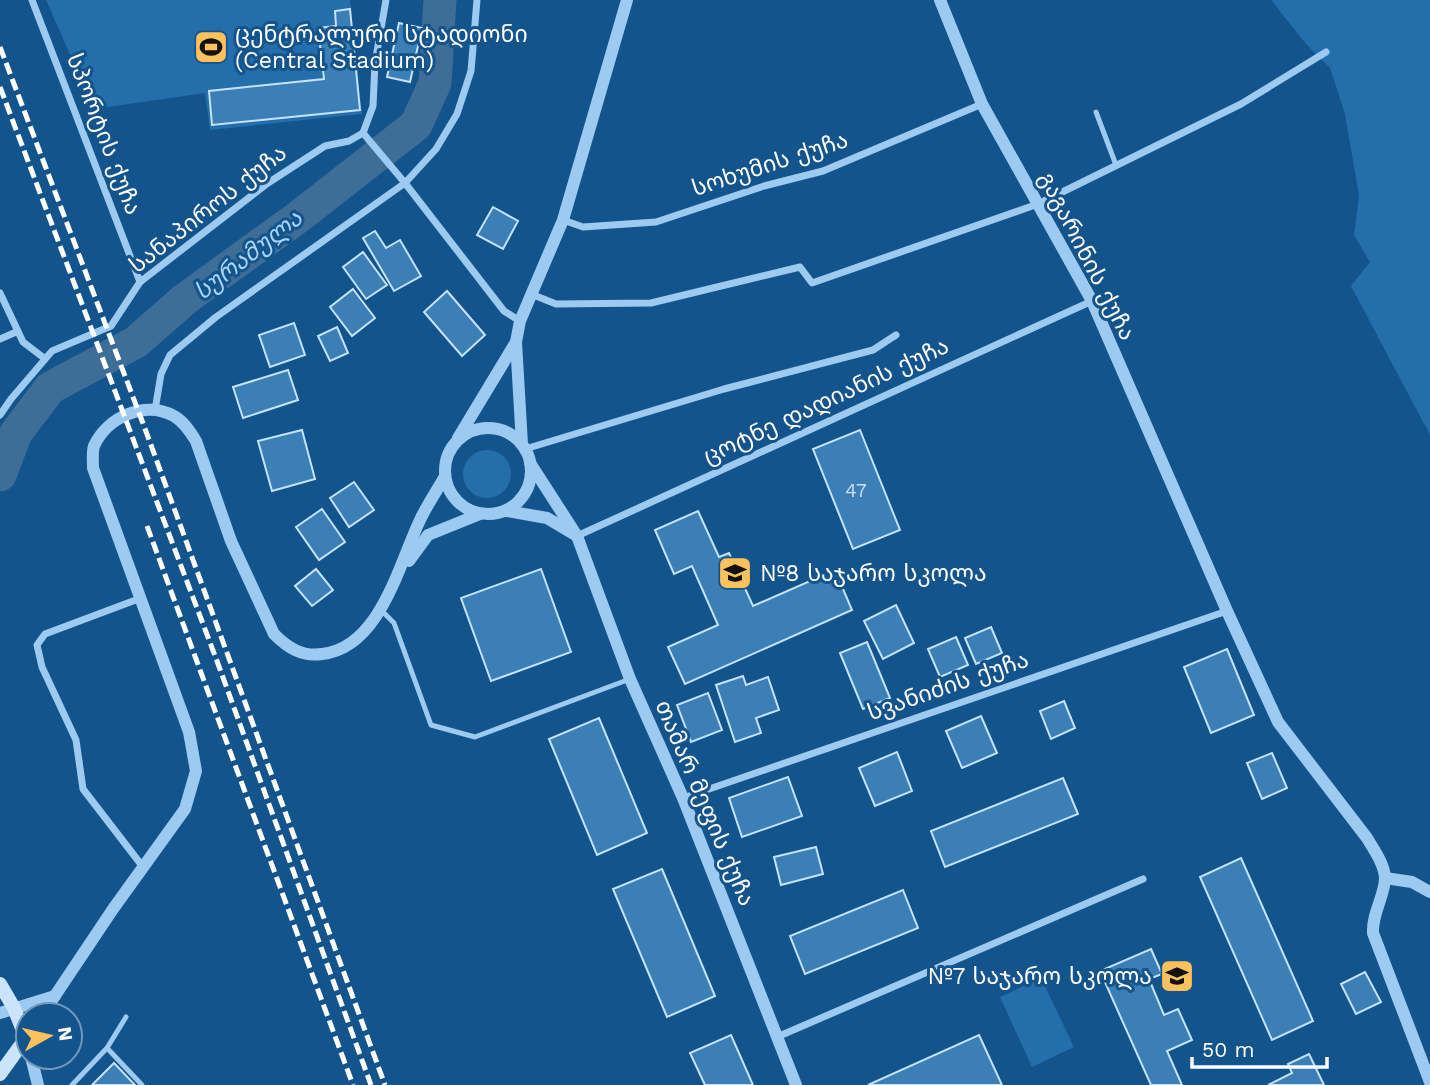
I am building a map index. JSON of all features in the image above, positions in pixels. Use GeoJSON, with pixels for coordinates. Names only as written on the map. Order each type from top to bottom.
{"type":"FeatureCollection","features":[{"type":"Feature","properties":{"kind":"main road"},"geometry":{"type":"LineString","coordinates":[[0,984],[7,1011]]}},
{"type":"Feature","properties":{"kind":"main road"},"geometry":{"type":"LineString","coordinates":[[0,1074],[14,1056]]}},
{"type":"Feature","properties":{"kind":"street","name":"სპორტის ქუჩა"},"geometry":{"type":"LineString","coordinates":[[32,0],[140,282]]}},
{"type":"Feature","properties":{"kind":"street"},"geometry":{"type":"LineString","coordinates":[[386,0],[375,62],[373,106],[363,133],[504,311],[520,321]]}},
{"type":"Feature","properties":{"kind":"street"},"geometry":{"type":"LineString","coordinates":[[155,410],[161,374],[170,355],[216,317],[403,181],[436,149],[457,114],[471,71],[477,0]]}},
{"type":"Feature","properties":{"kind":"street"},"geometry":{"type":"LineString","coordinates":[[516,342],[449,451],[444,464],[444,478],[456,502],[467,510],[480,514],[494,515],[518,503],[531,478],[530,463],[524,446],[516,342],[520,321],[563,220],[627,0]]}},
{"type":"Feature","properties":{"kind":"street","name":"გაგარინის ქუჩა"},"geometry":{"type":"LineString","coordinates":[[940,0],[982,104],[1092,301],[1278,723],[1367,838],[1385,878]]}},
{"type":"Feature","properties":{"kind":"street"},"geometry":{"type":"LineString","coordinates":[[531,294],[556,304],[651,303],[800,267],[812,283],[1038,204],[1241,104],[1326,52]]}},
{"type":"Feature","properties":{"kind":"street","name":"სოხუმის ქუჩა"},"geometry":{"type":"LineString","coordinates":[[563,220],[583,227],[656,222],[764,186],[823,171],[982,104]]}},
{"type":"Feature","properties":{"kind":"street","name":"სანაპიროს ქუჩა"},"geometry":{"type":"LineString","coordinates":[[0,415],[52,351],[111,326],[140,282],[268,183],[325,146],[349,142],[363,133]]}},
{"type":"Feature","properties":{"kind":"street"},"geometry":{"type":"LineString","coordinates":[[0,293],[16,332],[23,342],[44,358]]}},
{"type":"Feature","properties":{"kind":"street","name":"ცოტნე დადიანის ქუჩა"},"geometry":{"type":"LineString","coordinates":[[577,537],[1092,301]]}},
{"type":"Feature","properties":{"kind":"street"},"geometry":{"type":"LineString","coordinates":[[0,339],[16,332]]}},
{"type":"Feature","properties":{"kind":"street"},"geometry":{"type":"LineString","coordinates":[[524,446],[873,350],[896,335]]}},
{"type":"Feature","properties":{"kind":"street"},"geometry":{"type":"LineString","coordinates":[[52,1001],[185,808],[195,771],[189,732],[93,468],[93,448],[103,430],[118,418],[135,411],[155,410],[173,415],[187,426],[196,441],[231,541],[274,634],[285,645],[316,655],[335,653],[349,645],[365,630],[398,575],[420,520],[444,478]]}},
{"type":"Feature","properties":{"kind":"street"},"geometry":{"type":"LineString","coordinates":[[457,440],[469,432],[483,428],[504,431],[524,446]]}},
{"type":"Feature","properties":{"kind":"street","name":"თამარ მეფის ქუჩა"},"geometry":{"type":"LineString","coordinates":[[530,463],[577,537],[631,679],[683,798],[796,1085]]}},
{"type":"Feature","properties":{"kind":"street"},"geometry":{"type":"LineString","coordinates":[[507,510],[547,518],[577,537]]}},
{"type":"Feature","properties":{"kind":"street"},"geometry":{"type":"LineString","coordinates":[[398,575],[428,535],[480,514]]}},
{"type":"Feature","properties":{"kind":"street"},"geometry":{"type":"LineString","coordinates":[[141,598],[45,634],[37,645],[42,667],[76,740],[83,789],[143,867]]}},
{"type":"Feature","properties":{"kind":"street","name":"სვანიძის ქუჩა"},"geometry":{"type":"LineString","coordinates":[[683,798],[1227,611]]}},
{"type":"Feature","properties":{"kind":"street"},"geometry":{"type":"LineString","coordinates":[[1428,888],[1412,882],[1385,878],[1373,923],[1373,933],[1430,1082]]}},
{"type":"Feature","properties":{"kind":"street"},"geometry":{"type":"LineString","coordinates":[[778,1037],[1143,879]]}},
{"type":"Feature","properties":{"kind":"street"},"geometry":{"type":"LineString","coordinates":[[7,1011],[55,996]]}},
{"type":"Feature","properties":{"kind":"lane"},"geometry":{"type":"LineString","coordinates":[[1096,112],[1116,166]]}},
{"type":"Feature","properties":{"kind":"lane"},"geometry":{"type":"LineString","coordinates":[[380,609],[394,623],[431,725],[475,737],[631,679]]}},
{"type":"Feature","properties":{"kind":"lane"},"geometry":{"type":"LineString","coordinates":[[72,1085],[107,1048],[126,1017]]}},
{"type":"Feature","properties":{"kind":"lane"},"geometry":{"type":"LineString","coordinates":[[107,1048],[142,1085]]}},
{"type":"Feature","properties":{"kind":"shaded area","name":"ცენტრალური სტადიონი (Central Stadium)"},"geometry":{"type":"Polygon","coordinates":[[[46,0],[350,0],[362,114],[210,130],[205,93],[94,109],[46,0]]]}},
{"type":"Feature","properties":{"kind":"shaded area"},"geometry":{"type":"Polygon","coordinates":[[[1271,0],[1430,0],[1430,435],[1351,286],[1370,262],[1354,235],[1359,196],[1345,114],[1330,68],[1306,44],[1271,0]]]}},
{"type":"Feature","properties":{"kind":"shaded area"},"geometry":{"type":"Polygon","coordinates":[[[487,450],[504,457],[511,474],[504,491],[487,498],[470,491],[463,474],[470,457],[487,450]]]}},
{"type":"Feature","properties":{"kind":"shaded area"},"geometry":{"type":"Polygon","coordinates":[[[1041,978],[1074,1047],[1032,1067],[1000,997],[1041,978]]]}},
{"type":"Feature","properties":{"kind":"building"},"geometry":{"type":"Polygon","coordinates":[[[350,9],[360,110],[212,125],[209,91],[324,79],[318,28],[336,26],[335,11],[350,9]]]}},
{"type":"Feature","properties":{"kind":"building"},"geometry":{"type":"Polygon","coordinates":[[[399,23],[422,28],[410,82],[387,77],[399,23]]]}},
{"type":"Feature","properties":{"kind":"building"},"geometry":{"type":"Polygon","coordinates":[[[493,207],[518,221],[503,249],[477,235],[493,207]]]}},
{"type":"Feature","properties":{"kind":"building"},"geometry":{"type":"Polygon","coordinates":[[[375,231],[386,248],[400,240],[421,276],[394,291],[363,238],[375,231]]]}},
{"type":"Feature","properties":{"kind":"building"},"geometry":{"type":"Polygon","coordinates":[[[363,252],[387,285],[366,299],[343,267],[363,252]]]}},
{"type":"Feature","properties":{"kind":"building"},"geometry":{"type":"Polygon","coordinates":[[[353,289],[375,318],[352,336],[330,307],[353,289]]]}},
{"type":"Feature","properties":{"kind":"building"},"geometry":{"type":"Polygon","coordinates":[[[447,291],[485,335],[462,356],[424,312],[447,291]]]}},
{"type":"Feature","properties":{"kind":"building"},"geometry":{"type":"Polygon","coordinates":[[[294,323],[305,355],[270,367],[259,335],[294,323]]]}},
{"type":"Feature","properties":{"kind":"building"},"geometry":{"type":"Polygon","coordinates":[[[337,327],[348,353],[330,361],[318,336],[337,327]]]}},
{"type":"Feature","properties":{"kind":"building"},"geometry":{"type":"Polygon","coordinates":[[[288,370],[298,400],[243,418],[233,387],[288,370]]]}},
{"type":"Feature","properties":{"kind":"building"},"geometry":{"type":"Polygon","coordinates":[[[302,430],[315,479],[272,491],[258,441],[302,430]]]}},
{"type":"Feature","properties":{"kind":"building"},"geometry":{"type":"Polygon","coordinates":[[[860,430],[900,530],[853,549],[813,449],[860,430]]]}},
{"type":"Feature","properties":{"kind":"building"},"geometry":{"type":"Polygon","coordinates":[[[354,482],[374,510],[349,527],[330,498],[354,482]]]}},
{"type":"Feature","properties":{"kind":"building"},"geometry":{"type":"Polygon","coordinates":[[[322,509],[345,542],[319,560],[296,527],[322,509]]]}},
{"type":"Feature","properties":{"kind":"building"},"geometry":{"type":"Polygon","coordinates":[[[698,511],[719,557],[729,553],[753,606],[835,570],[852,610],[685,684],[668,647],[718,625],[692,566],[674,574],[655,530],[698,511]]]}},
{"type":"Feature","properties":{"kind":"building"},"geometry":{"type":"Polygon","coordinates":[[[316,569],[333,590],[312,606],[295,586],[316,569]]]}},
{"type":"Feature","properties":{"kind":"building"},"geometry":{"type":"Polygon","coordinates":[[[541,569],[571,652],[491,681],[461,598],[541,569]]]}},
{"type":"Feature","properties":{"kind":"building"},"geometry":{"type":"Polygon","coordinates":[[[896,605],[914,643],[883,659],[864,621],[896,605]]]}},
{"type":"Feature","properties":{"kind":"building"},"geometry":{"type":"Polygon","coordinates":[[[991,627],[1002,653],[976,664],[965,638],[991,627]]]}},
{"type":"Feature","properties":{"kind":"building"},"geometry":{"type":"Polygon","coordinates":[[[956,637],[968,665],[940,677],[928,649],[956,637]]]}},
{"type":"Feature","properties":{"kind":"building"},"geometry":{"type":"Polygon","coordinates":[[[867,642],[890,698],[863,709],[840,653],[867,642]]]}},
{"type":"Feature","properties":{"kind":"building"},"geometry":{"type":"Polygon","coordinates":[[[1227,649],[1254,715],[1211,733],[1184,667],[1227,649]]]}},
{"type":"Feature","properties":{"kind":"building"},"geometry":{"type":"Polygon","coordinates":[[[743,676],[746,685],[768,677],[779,710],[756,718],[761,733],[735,742],[716,685],[743,676]]]}},
{"type":"Feature","properties":{"kind":"building"},"geometry":{"type":"Polygon","coordinates":[[[708,693],[722,730],[691,742],[677,705],[708,693]]]}},
{"type":"Feature","properties":{"kind":"building"},"geometry":{"type":"Polygon","coordinates":[[[1064,701],[1075,728],[1051,739],[1040,711],[1064,701]]]}},
{"type":"Feature","properties":{"kind":"building"},"geometry":{"type":"Polygon","coordinates":[[[981,716],[997,753],[962,768],[946,731],[981,716]]]}},
{"type":"Feature","properties":{"kind":"building"},"geometry":{"type":"Polygon","coordinates":[[[599,718],[647,833],[597,855],[549,739],[599,718]]]}},
{"type":"Feature","properties":{"kind":"building"},"geometry":{"type":"Polygon","coordinates":[[[897,752],[912,791],[875,806],[859,768],[897,752]]]}},
{"type":"Feature","properties":{"kind":"building"},"geometry":{"type":"Polygon","coordinates":[[[1272,753],[1287,788],[1262,799],[1247,763],[1272,753]]]}},
{"type":"Feature","properties":{"kind":"building"},"geometry":{"type":"Polygon","coordinates":[[[788,777],[802,816],[742,837],[729,798],[788,777]]]}},
{"type":"Feature","properties":{"kind":"building"},"geometry":{"type":"Polygon","coordinates":[[[1063,778],[1078,814],[945,867],[931,831],[1063,778]]]}},
{"type":"Feature","properties":{"kind":"building"},"geometry":{"type":"Polygon","coordinates":[[[816,847],[823,874],[781,885],[774,857],[816,847]]]}},
{"type":"Feature","properties":{"kind":"building"},"geometry":{"type":"Polygon","coordinates":[[[1241,858],[1313,1021],[1272,1040],[1200,877],[1241,858]]]}},
{"type":"Feature","properties":{"kind":"building"},"geometry":{"type":"Polygon","coordinates":[[[662,869],[715,996],[667,1017],[613,889],[662,869]]]}},
{"type":"Feature","properties":{"kind":"building"},"geometry":{"type":"Polygon","coordinates":[[[903,890],[918,928],[805,974],[790,936],[903,890]]]}},
{"type":"Feature","properties":{"kind":"building"},"geometry":{"type":"Polygon","coordinates":[[[1151,949],[1162,974],[1149,979],[1164,1015],[1178,1009],[1192,1040],[1167,1051],[1182,1085],[1151,1085],[1100,971],[1151,949]]]}},
{"type":"Feature","properties":{"kind":"building"},"geometry":{"type":"Polygon","coordinates":[[[1365,972],[1381,1002],[1356,1014],[1341,984],[1365,972]]]}},
{"type":"Feature","properties":{"kind":"building"},"geometry":{"type":"Polygon","coordinates":[[[731,1035],[753,1085],[705,1085],[690,1053],[731,1035]]]}},
{"type":"Feature","properties":{"kind":"building"},"geometry":{"type":"Polygon","coordinates":[[[979,1035],[1002,1085],[868,1085],[979,1035]]]}},
{"type":"Feature","properties":{"kind":"building"},"geometry":{"type":"Polygon","coordinates":[[[1309,1054],[1324,1085],[1268,1085],[1292,1073],[1288,1064],[1309,1054]]]}},
{"type":"Feature","properties":{"kind":"building"},"geometry":{"type":"Polygon","coordinates":[[[114,1063],[135,1085],[92,1085],[114,1063]]]}},
{"type":"Feature","properties":{"kind":"waterway","name":"სურამულა"},"geometry":{"type":"LineString","coordinates":[[0,475],[16,433],[50,388],[136,342],[185,299],[297,218],[416,125],[435,83],[440,0]]}},
{"type":"Feature","properties":{"kind":"railway"},"geometry":{"type":"LineString","coordinates":[[0,47],[144,426],[385,1085]]}},
{"type":"Feature","properties":{"kind":"railway"},"geometry":{"type":"LineString","coordinates":[[0,87],[217,661],[371,1085]]}},
{"type":"Feature","properties":{"kind":"railway"},"geometry":{"type":"LineString","coordinates":[[147,526],[353,1085]]}},
{"type":"Feature","properties":{"kind":"place","name":"ცენტრალური სტადიონი (Central Stadium)"},"geometry":{"type":"Point","coordinates":[211,47]}},
{"type":"Feature","properties":{"kind":"place","name":"№8 საჯარო სკოლა"},"geometry":{"type":"Point","coordinates":[735,573]}},
{"type":"Feature","properties":{"kind":"place","name":"№7 საჯარო სკოლა"},"geometry":{"type":"Point","coordinates":[1177,976]}}]}
